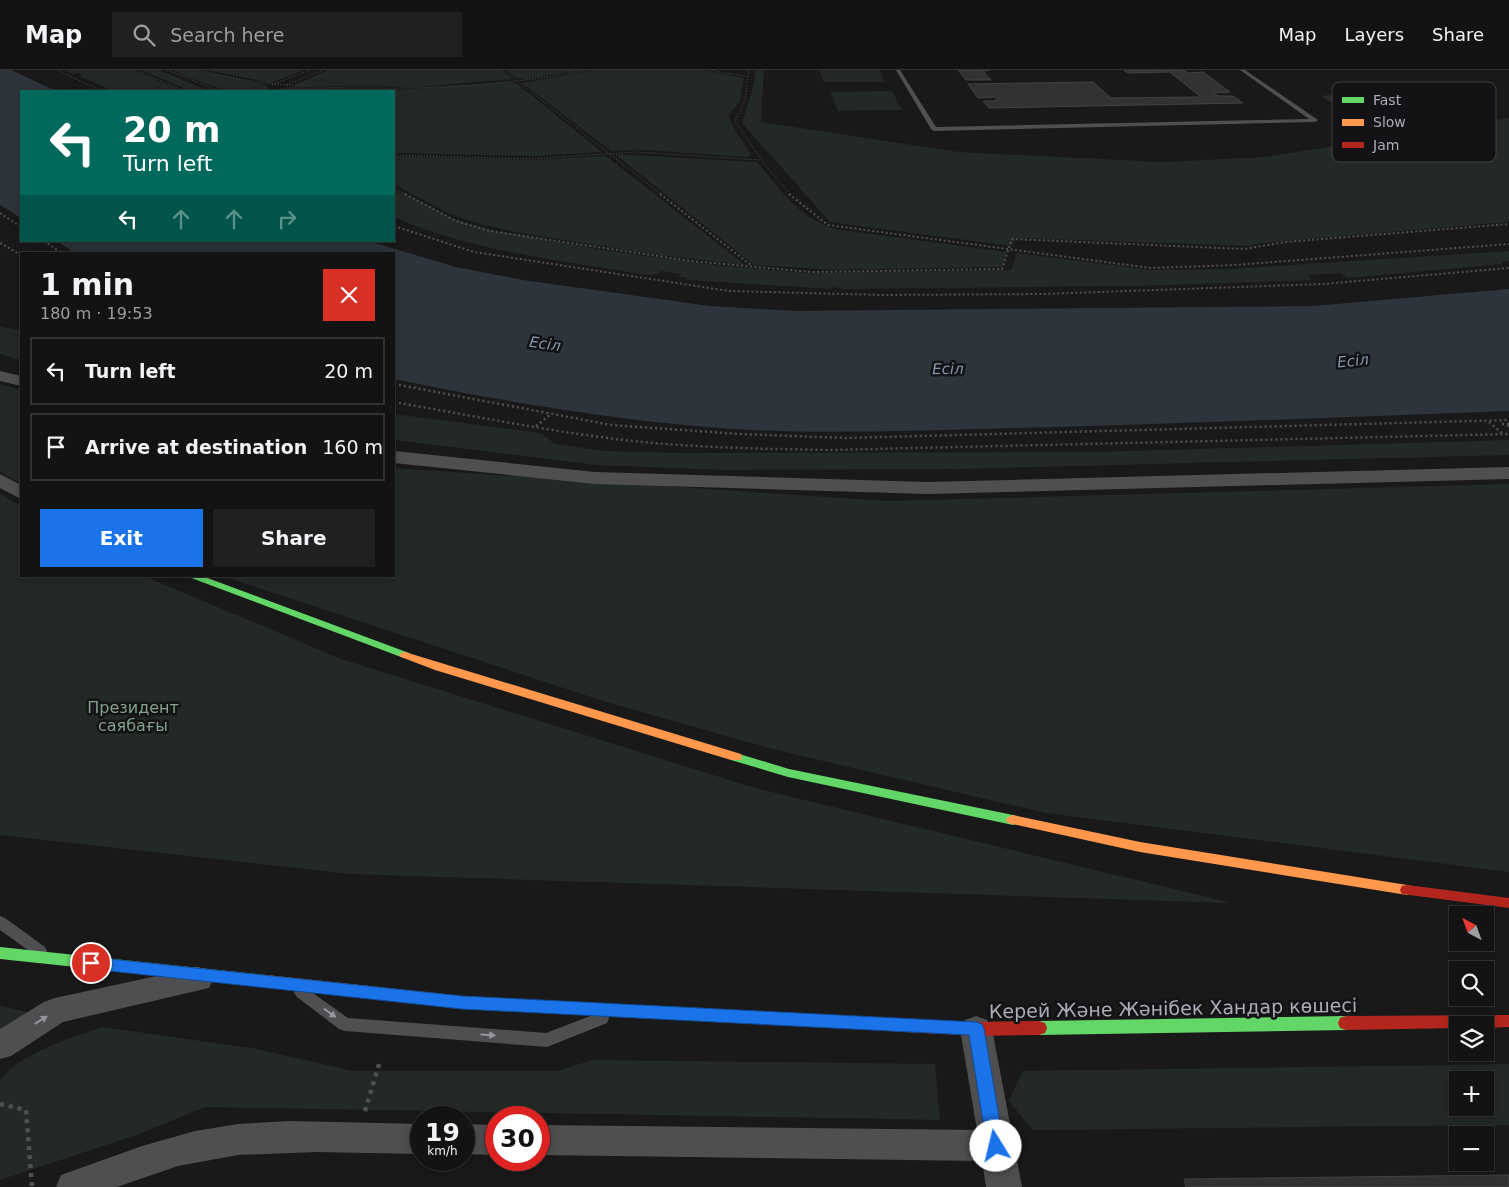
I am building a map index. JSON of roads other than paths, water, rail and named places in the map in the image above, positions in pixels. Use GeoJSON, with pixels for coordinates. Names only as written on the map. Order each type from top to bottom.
{"type":"FeatureCollection","features":[{"type":"Feature","properties":{"kind":"street"},"geometry":{"type":"LineString","coordinates":[[0,376],[20,381]]}},
{"type":"Feature","properties":{"kind":"street"},"geometry":{"type":"LineString","coordinates":[[395,457],[595,478],[927,488],[1509,474]]}},
{"type":"Feature","properties":{"kind":"street"},"geometry":{"type":"LineString","coordinates":[[0,480],[20,492]]}},
{"type":"Feature","properties":{"kind":"street"},"geometry":{"type":"LineString","coordinates":[[195,577],[439,667],[788,773],[1140,847],[1359,884],[1509,903]]}},
{"type":"Feature","properties":{"kind":"street","name":"Керей Және Жәнібек Хандар көшесі"},"geometry":{"type":"LineString","coordinates":[[0,953],[462,1002],[976,1029],[1509,1021]]}},
{"type":"Feature","properties":{"kind":"street"},"geometry":{"type":"LineString","coordinates":[[0,1046],[55,1011],[210,976]]}},
{"type":"Feature","properties":{"kind":"street"},"geometry":{"type":"LineString","coordinates":[[976,1029],[1004,1187]]}},
{"type":"Feature","properties":{"kind":"street"},"geometry":{"type":"LineString","coordinates":[[74,1187],[140,1163],[212,1143],[289,1137],[410,1139]]}},
{"type":"Feature","properties":{"kind":"street"},"geometry":{"type":"LineString","coordinates":[[550,1140],[996,1146]]}},
{"type":"Feature","properties":{"kind":"lane"},"geometry":{"type":"LineString","coordinates":[[898,70],[934,129],[1315,120],[1242,70]]}},
{"type":"Feature","properties":{"kind":"lane"},"geometry":{"type":"LineString","coordinates":[[0,922],[52,959]]}},
{"type":"Feature","properties":{"kind":"lane"},"geometry":{"type":"LineString","coordinates":[[290,984],[345,1024],[547,1040],[617,1011]]}},
{"type":"Feature","properties":{"kind":"water"},"geometry":{"type":"Polygon","coordinates":[[[0,70],[11,70],[54,90],[20,90],[20,217],[0,205],[0,70]]]}},
{"type":"Feature","properties":{"kind":"water","name":"Есіл"},"geometry":{"type":"Polygon","coordinates":[[[58,242],[371,242],[456,267],[523,280],[710,306],[796,311],[1313,306],[1509,289],[1509,411],[874,432],[768,431],[648,421],[520,403],[395,379],[395,252],[73,252],[58,242]]]}},
{"type":"Feature","properties":{"kind":"park label","name":"Президент саябағы"},"geometry":{"type":"Point","coordinates":[133,716]}}]}
